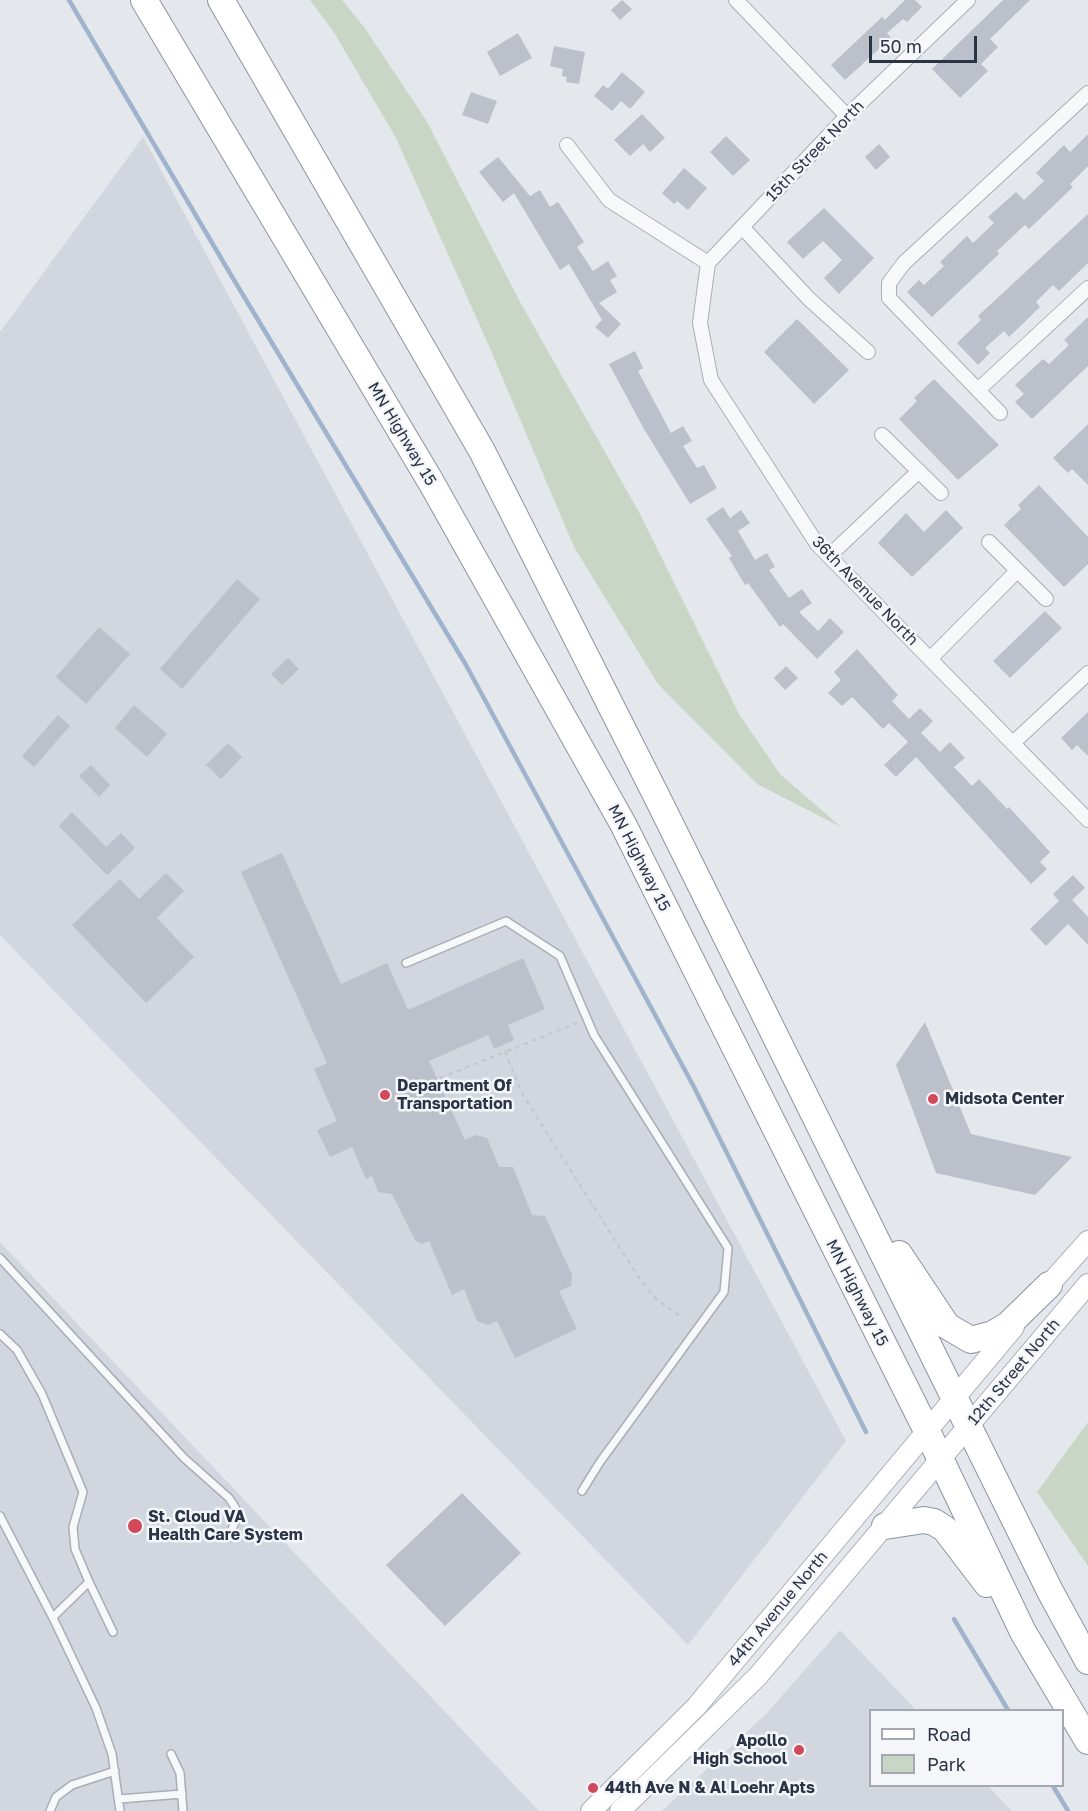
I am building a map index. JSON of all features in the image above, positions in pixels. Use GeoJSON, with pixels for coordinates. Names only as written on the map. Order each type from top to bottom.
{"type":"FeatureCollection","features":[{"type":"Feature","properties":{"kind":"highway","name":"MN Highway 15"},"geometry":{"type":"LineString","coordinates":[[144,0],[431,482],[623,824],[927,1431],[1023,1632],[1088,1741]]}},
{"type":"Feature","properties":{"kind":"highway"},"geometry":{"type":"LineString","coordinates":[[221,0],[482,451],[968,1426],[1088,1661]]}},
{"type":"Feature","properties":{"kind":"highway"},"geometry":{"type":"LineString","coordinates":[[794,1074],[899,1254],[947,1326],[971,1340],[993,1334],[1008,1326],[1049,1285]]}},
{"type":"Feature","properties":{"kind":"highway"},"geometry":{"type":"LineString","coordinates":[[885,1526],[924,1520],[934,1522],[945,1529],[1023,1632]]}},
{"type":"Feature","properties":{"kind":"main road","name":"12th Street North"},"geometry":{"type":"LineString","coordinates":[[954,1398],[1088,1241]]}},
{"type":"Feature","properties":{"kind":"main road","name":"12th Street North"},"geometry":{"type":"LineString","coordinates":[[940,1460],[1088,1284]]}},
{"type":"Feature","properties":{"kind":"main road","name":"44th Avenue North"},"geometry":{"type":"LineString","coordinates":[[591,1811],[696,1707],[954,1398]]}},
{"type":"Feature","properties":{"kind":"main road","name":"44th Avenue North"},"geometry":{"type":"LineString","coordinates":[[620,1811],[758,1676],[940,1460]]}},
{"type":"Feature","properties":{"kind":"street"},"geometry":{"type":"LineString","coordinates":[[736,0],[847,116]]}},
{"type":"Feature","properties":{"kind":"street","name":"15th Street North"},"geometry":{"type":"LineString","coordinates":[[708,263],[847,116],[968,0]]}},
{"type":"Feature","properties":{"kind":"street"},"geometry":{"type":"LineString","coordinates":[[1000,413],[889,298],[889,283],[904,262],[1088,93]]}},
{"type":"Feature","properties":{"kind":"street"},"geometry":{"type":"LineString","coordinates":[[567,145],[609,200],[708,263]]}},
{"type":"Feature","properties":{"kind":"street"},"geometry":{"type":"LineString","coordinates":[[742,227],[809,299],[868,352]]}},
{"type":"Feature","properties":{"kind":"street","name":"36th Avenue North"},"geometry":{"type":"LineString","coordinates":[[708,263],[700,323],[711,380],[817,544],[1088,820]]}},
{"type":"Feature","properties":{"kind":"street"},"geometry":{"type":"LineString","coordinates":[[978,390],[1088,288]]}},
{"type":"Feature","properties":{"kind":"street"},"geometry":{"type":"LineString","coordinates":[[882,435],[941,493]]}},
{"type":"Feature","properties":{"kind":"street"},"geometry":{"type":"LineString","coordinates":[[829,556],[919,471]]}},
{"type":"Feature","properties":{"kind":"street"},"geometry":{"type":"LineString","coordinates":[[989,542],[1046,599]]}},
{"type":"Feature","properties":{"kind":"street"},"geometry":{"type":"LineString","coordinates":[[930,659],[1017,571]]}},
{"type":"Feature","properties":{"kind":"street"},"geometry":{"type":"LineString","coordinates":[[1013,743],[1088,673]]}},
{"type":"Feature","properties":{"kind":"lane"},"geometry":{"type":"LineString","coordinates":[[406,963],[506,921],[560,956],[596,1038],[728,1248],[724,1292],[600,1461],[582,1491]]}},
{"type":"Feature","properties":{"kind":"lane"},"geometry":{"type":"LineString","coordinates":[[0,1258],[184,1458],[229,1498],[235,1506],[237,1518],[228,1538]]}},
{"type":"Feature","properties":{"kind":"lane"},"geometry":{"type":"LineString","coordinates":[[0,1334],[17,1350],[42,1394],[83,1492],[73,1527],[75,1549],[113,1632]]}},
{"type":"Feature","properties":{"kind":"lane"},"geometry":{"type":"LineString","coordinates":[[0,1516],[53,1617],[96,1708],[115,1771],[120,1811]]}},
{"type":"Feature","properties":{"kind":"lane"},"geometry":{"type":"LineString","coordinates":[[53,1617],[89,1582]]}},
{"type":"Feature","properties":{"kind":"lane"},"geometry":{"type":"LineString","coordinates":[[171,1754],[180,1773],[183,1811]]}},
{"type":"Feature","properties":{"kind":"lane"},"geometry":{"type":"LineString","coordinates":[[50,1811],[56,1797],[72,1785],[115,1771]]}},
{"type":"Feature","properties":{"kind":"lane"},"geometry":{"type":"LineString","coordinates":[[119,1798],[182,1794]]}},
{"type":"Feature","properties":{"kind":"path"},"geometry":{"type":"LineString","coordinates":[[440,1078],[572,1023],[588,1021]]}},
{"type":"Feature","properties":{"kind":"path"},"geometry":{"type":"LineString","coordinates":[[506,1051],[521,1092],[641,1281],[656,1299],[683,1318]]}},
{"type":"Feature","properties":{"kind":"shaded area"},"geometry":{"type":"Polygon","coordinates":[[[143,137],[846,1441],[688,1645],[0,935],[0,332],[143,137]]]}},
{"type":"Feature","properties":{"kind":"shaded area","name":"St. Cloud VA Health Care System"},"geometry":{"type":"Polygon","coordinates":[[[0,1242],[539,1811],[0,1811],[0,1242]]]}},
{"type":"Feature","properties":{"kind":"shaded area","name":"Apollo High School"},"geometry":{"type":"Polygon","coordinates":[[[840,1630],[915,1709],[869,1709],[869,1787],[989,1787],[1012,1811],[662,1811],[766,1714],[840,1630]]]}},
{"type":"Feature","properties":{"kind":"green space"},"geometry":{"type":"Polygon","coordinates":[[[310,0],[342,0],[364,27],[426,120],[519,300],[640,514],[739,714],[780,774],[841,827],[757,784],[658,684],[574,547],[489,346],[396,138],[335,34],[310,0]]]}},
{"type":"Feature","properties":{"kind":"green space"},"geometry":{"type":"Polygon","coordinates":[[[1088,1422],[1088,1566],[1037,1492],[1088,1422]]]}},
{"type":"Feature","properties":{"kind":"building"},"geometry":{"type":"Polygon","coordinates":[[[622,0],[632,9],[620,20],[611,10],[622,0]]]}},
{"type":"Feature","properties":{"kind":"building"},"geometry":{"type":"Polygon","coordinates":[[[905,0],[915,0],[922,7],[907,22],[903,19],[887,33],[891,38],[845,80],[831,65],[882,17],[885,20],[905,0]]]}},
{"type":"Feature","properties":{"kind":"building"},"geometry":{"type":"Polygon","coordinates":[[[1003,0],[1030,0],[990,39],[998,47],[981,64],[988,71],[960,98],[932,69],[1003,0]]]}},
{"type":"Feature","properties":{"kind":"building"},"geometry":{"type":"Polygon","coordinates":[[[518,33],[532,58],[500,76],[487,52],[518,33]]]}},
{"type":"Feature","properties":{"kind":"building"},"geometry":{"type":"Polygon","coordinates":[[[554,46],[585,52],[579,84],[566,82],[567,77],[562,76],[563,69],[550,66],[554,46]]]}},
{"type":"Feature","properties":{"kind":"building"},"geometry":{"type":"Polygon","coordinates":[[[622,72],[645,92],[630,109],[621,101],[612,111],[594,96],[603,85],[608,89],[622,72]]]}},
{"type":"Feature","properties":{"kind":"building"},"geometry":{"type":"Polygon","coordinates":[[[471,92],[497,101],[488,124],[462,115],[471,92]]]}},
{"type":"Feature","properties":{"kind":"building"},"geometry":{"type":"Polygon","coordinates":[[[642,114],[665,138],[650,152],[643,144],[630,156],[614,140],[642,114]]]}},
{"type":"Feature","properties":{"kind":"building"},"geometry":{"type":"Polygon","coordinates":[[[1088,134],[1088,166],[1070,184],[1073,187],[1029,229],[1025,225],[997,251],[999,254],[932,317],[907,292],[919,280],[924,285],[944,266],[940,262],[967,236],[973,243],[994,223],[988,217],[1016,192],[1024,200],[1044,181],[1036,173],[1064,145],[1070,152],[1088,134]]]}},
{"type":"Feature","properties":{"kind":"building"},"geometry":{"type":"Polygon","coordinates":[[[726,136],[750,160],[733,176],[710,152],[726,136]]]}},
{"type":"Feature","properties":{"kind":"building"},"geometry":{"type":"Polygon","coordinates":[[[879,144],[890,157],[876,170],[865,157],[879,144]]]}},
{"type":"Feature","properties":{"kind":"building"},"geometry":{"type":"Polygon","coordinates":[[[498,157],[530,196],[540,190],[550,207],[558,202],[584,242],[577,247],[593,271],[608,261],[617,276],[610,280],[617,292],[599,303],[621,324],[608,338],[595,327],[602,320],[569,264],[560,270],[514,193],[503,202],[479,172],[498,157]]]}},
{"type":"Feature","properties":{"kind":"building"},"geometry":{"type":"Polygon","coordinates":[[[684,168],[707,188],[688,210],[677,201],[674,204],[662,193],[684,168]]]}},
{"type":"Feature","properties":{"kind":"building"},"geometry":{"type":"Polygon","coordinates":[[[824,208],[874,258],[839,294],[824,278],[842,260],[823,241],[803,259],[787,242],[824,208]]]}},
{"type":"Feature","properties":{"kind":"building"},"geometry":{"type":"Polygon","coordinates":[[[1088,214],[1088,263],[1059,291],[1053,285],[1036,302],[1040,307],[1009,337],[1004,331],[985,348],[990,353],[978,365],[957,343],[981,320],[978,316],[1088,214]]]}},
{"type":"Feature","properties":{"kind":"building"},"geometry":{"type":"Polygon","coordinates":[[[1088,317],[1088,366],[1032,419],[1015,402],[1024,394],[1015,385],[1043,359],[1049,364],[1069,345],[1064,340],[1088,317]]]}},
{"type":"Feature","properties":{"kind":"building"},"geometry":{"type":"Polygon","coordinates":[[[797,319],[849,370],[814,404],[764,352],[797,319]]]}},
{"type":"Feature","properties":{"kind":"building"},"geometry":{"type":"Polygon","coordinates":[[[635,351],[643,368],[638,371],[671,433],[683,426],[692,441],[683,446],[697,468],[704,465],[717,488],[690,504],[644,429],[609,364],[635,351]]]}},
{"type":"Feature","properties":{"kind":"building"},"geometry":{"type":"Polygon","coordinates":[[[934,379],[999,445],[958,480],[899,419],[917,401],[914,398],[934,379]]]}},
{"type":"Feature","properties":{"kind":"building"},"geometry":{"type":"Polygon","coordinates":[[[1088,424],[1088,485],[1072,469],[1068,473],[1053,458],[1088,424]]]}},
{"type":"Feature","properties":{"kind":"building"},"geometry":{"type":"Polygon","coordinates":[[[1039,485],[1088,537],[1088,564],[1064,587],[1004,525],[1021,509],[1018,505],[1039,485]]]}},
{"type":"Feature","properties":{"kind":"building"},"geometry":{"type":"Polygon","coordinates":[[[723,507],[730,518],[741,510],[750,523],[738,531],[755,560],[767,553],[775,567],[769,570],[789,598],[802,589],[812,603],[799,612],[818,631],[830,618],[844,632],[817,659],[783,624],[780,627],[748,583],[745,585],[729,558],[732,556],[706,519],[723,507]]]}},
{"type":"Feature","properties":{"kind":"building"},"geometry":{"type":"Polygon","coordinates":[[[946,510],[963,528],[912,577],[878,543],[906,513],[924,532],[946,510]]]}},
{"type":"Feature","properties":{"kind":"building"},"geometry":{"type":"Polygon","coordinates":[[[237,579],[260,599],[182,689],[160,669],[237,579]]]}},
{"type":"Feature","properties":{"kind":"building"},"geometry":{"type":"Polygon","coordinates":[[[1045,611],[1062,628],[1010,678],[993,661],[1045,611]]]}},
{"type":"Feature","properties":{"kind":"building"},"geometry":{"type":"Polygon","coordinates":[[[99,627],[130,654],[86,704],[56,677],[99,627]]]}},
{"type":"Feature","properties":{"kind":"building"},"geometry":{"type":"Polygon","coordinates":[[[857,649],[898,695],[892,701],[909,719],[920,708],[933,721],[921,733],[940,752],[950,742],[965,758],[954,767],[972,786],[979,779],[1007,809],[1009,807],[1050,852],[1040,862],[1047,869],[1031,884],[916,757],[896,777],[884,765],[908,742],[889,723],[883,729],[852,697],[842,706],[828,693],[841,680],[834,672],[857,649]]]}},
{"type":"Feature","properties":{"kind":"building"},"geometry":{"type":"Polygon","coordinates":[[[288,658],[299,669],[282,685],[271,674],[288,658]]]}},
{"type":"Feature","properties":{"kind":"building"},"geometry":{"type":"Polygon","coordinates":[[[786,666],[798,678],[785,690],[774,678],[786,666]]]}},
{"type":"Feature","properties":{"kind":"building"},"geometry":{"type":"Polygon","coordinates":[[[134,705],[167,734],[147,757],[115,728],[134,705]]]}},
{"type":"Feature","properties":{"kind":"building"},"geometry":{"type":"Polygon","coordinates":[[[1088,712],[1088,756],[1077,745],[1072,750],[1061,738],[1088,712]]]}},
{"type":"Feature","properties":{"kind":"building"},"geometry":{"type":"Polygon","coordinates":[[[58,715],[70,726],[34,767],[22,756],[58,715]]]}},
{"type":"Feature","properties":{"kind":"building"},"geometry":{"type":"Polygon","coordinates":[[[228,743],[242,757],[221,779],[206,765],[228,743]]]}},
{"type":"Feature","properties":{"kind":"building"},"geometry":{"type":"Polygon","coordinates":[[[91,765],[110,785],[99,797],[79,776],[91,765]]]}},
{"type":"Feature","properties":{"kind":"building"},"geometry":{"type":"Polygon","coordinates":[[[72,812],[106,847],[121,833],[135,848],[107,875],[59,826],[72,812]]]}},
{"type":"Feature","properties":{"kind":"building","name":"Department Of Transportation"},"geometry":{"type":"Polygon","coordinates":[[[282,853],[341,984],[387,963],[408,1010],[523,958],[545,1009],[508,1025],[514,1040],[494,1049],[488,1035],[429,1061],[465,1140],[476,1135],[487,1138],[499,1167],[513,1167],[532,1215],[545,1216],[572,1275],[571,1286],[559,1291],[577,1329],[515,1358],[497,1321],[488,1325],[477,1321],[464,1289],[452,1295],[429,1241],[422,1244],[415,1240],[392,1194],[378,1192],[372,1176],[366,1179],[352,1147],[330,1157],[317,1130],[337,1121],[314,1069],[327,1063],[241,872],[282,853]]]}},
{"type":"Feature","properties":{"kind":"building"},"geometry":{"type":"Polygon","coordinates":[[[166,873],[184,891],[157,918],[194,957],[146,1003],[72,925],[120,879],[139,899],[166,873]]]}},
{"type":"Feature","properties":{"kind":"building"},"geometry":{"type":"Polygon","coordinates":[[[1073,875],[1085,888],[1072,900],[1088,917],[1088,945],[1068,924],[1046,946],[1030,929],[1059,901],[1053,894],[1073,875]]]}},
{"type":"Feature","properties":{"kind":"building","name":"Midsota Center"},"geometry":{"type":"Polygon","coordinates":[[[925,1022],[971,1134],[1072,1157],[1035,1195],[936,1173],[896,1065],[925,1022]]]}},
{"type":"Feature","properties":{"kind":"building"},"geometry":{"type":"Polygon","coordinates":[[[462,1493],[521,1553],[445,1626],[386,1565],[462,1493]]]}},
{"type":"Feature","properties":{"kind":"waterway"},"geometry":{"type":"LineString","coordinates":[[69,0],[231,275],[466,665],[694,1087],[866,1432]]}},
{"type":"Feature","properties":{"kind":"waterway"},"geometry":{"type":"LineString","coordinates":[[954,1619],[1007,1709]]}},
{"type":"Feature","properties":{"kind":"waterway"},"geometry":{"type":"LineString","coordinates":[[1054,1787],[1068,1811]]}},
{"type":"Feature","properties":{"kind":"place","name":"Department Of Transportation"},"geometry":{"type":"Point","coordinates":[385,1095]}},
{"type":"Feature","properties":{"kind":"place","name":"Midsota Center"},"geometry":{"type":"Point","coordinates":[933,1099]}},
{"type":"Feature","properties":{"kind":"place","name":"St. Cloud VA Health Care System"},"geometry":{"type":"Point","coordinates":[135,1526]}},
{"type":"Feature","properties":{"kind":"place","name":"Apollo High School"},"geometry":{"type":"Point","coordinates":[799,1750]}},
{"type":"Feature","properties":{"kind":"place","name":"44th Ave N & Al Loehr Apts"},"geometry":{"type":"Point","coordinates":[593,1788]}}]}
